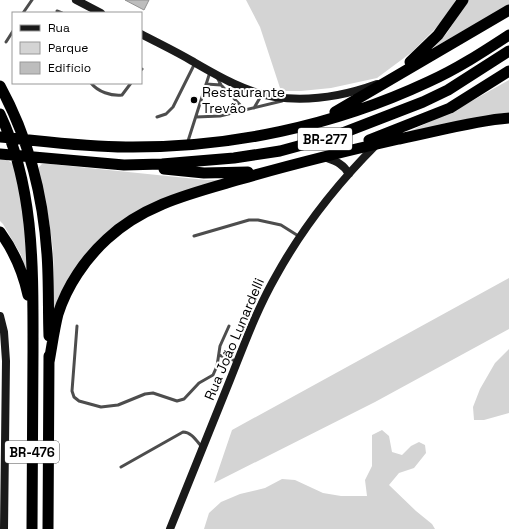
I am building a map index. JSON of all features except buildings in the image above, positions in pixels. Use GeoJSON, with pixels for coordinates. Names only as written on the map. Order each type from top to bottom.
{"type":"FeatureCollection","features":[{"type":"Feature","properties":{"kind":"highway"},"geometry":{"type":"LineString","coordinates":[[392,78],[438,35],[463,0]]}},
{"type":"Feature","properties":{"kind":"highway"},"geometry":{"type":"LineString","coordinates":[[296,128],[335,112],[509,10]]}},
{"type":"Feature","properties":{"kind":"highway","name":"BR-277"},"geometry":{"type":"LineString","coordinates":[[0,137],[126,147],[186,145],[251,138],[296,128],[362,108],[429,82],[470,60],[509,34]]}},
{"type":"Feature","properties":{"kind":"highway","name":"BR-277"},"geometry":{"type":"LineString","coordinates":[[0,154],[124,165],[188,163],[272,152],[316,142],[354,129],[437,96],[509,52]]}},
{"type":"Feature","properties":{"kind":"highway"},"geometry":{"type":"LineString","coordinates":[[323,157],[392,132],[450,108],[509,71]]}},
{"type":"Feature","properties":{"kind":"highway"},"geometry":{"type":"LineString","coordinates":[[0,86],[19,127],[34,171],[41,206],[47,259],[49,362]]}},
{"type":"Feature","properties":{"kind":"highway"},"geometry":{"type":"LineString","coordinates":[[0,114],[13,146],[23,185],[31,242],[33,314]]}},
{"type":"Feature","properties":{"kind":"highway"},"geometry":{"type":"LineString","coordinates":[[49,362],[58,315],[71,285],[94,252],[112,234],[137,216],[170,201],[323,157],[473,123],[509,118]]}},
{"type":"Feature","properties":{"kind":"highway"},"geometry":{"type":"LineString","coordinates":[[124,165],[182,172],[227,174],[282,168]]}},
{"type":"Feature","properties":{"kind":"highway"},"geometry":{"type":"LineString","coordinates":[[0,232],[11,248],[20,268],[25,281],[33,314]]}},
{"type":"Feature","properties":{"kind":"highway","name":"BR-476"},"geometry":{"type":"LineString","coordinates":[[32,529],[33,314]]}},
{"type":"Feature","properties":{"kind":"highway","name":"BR-476"},"geometry":{"type":"LineString","coordinates":[[48,529],[49,362]]}},
{"type":"Feature","properties":{"kind":"main road"},"geometry":{"type":"LineString","coordinates":[[76,0],[88,10]]}},
{"type":"Feature","properties":{"kind":"main road"},"geometry":{"type":"LineString","coordinates":[[142,35],[239,85],[263,94],[290,98],[312,98],[339,95],[369,87],[392,78]]}},
{"type":"Feature","properties":{"kind":"main road","name":"Rua João Lunardelli"},"geometry":{"type":"LineString","coordinates":[[170,529],[202,448],[268,291],[300,237],[322,207],[348,174],[377,144]]}},
{"type":"Feature","properties":{"kind":"main road"},"geometry":{"type":"LineString","coordinates":[[323,157],[340,163],[346,168],[348,174]]}},
{"type":"Feature","properties":{"kind":"main road"},"geometry":{"type":"LineString","coordinates":[[0,316],[5,346],[2,442],[4,529]]}},
{"type":"Feature","properties":{"kind":"lane"},"geometry":{"type":"LineString","coordinates":[[24,12],[32,0]]}},
{"type":"Feature","properties":{"kind":"lane"},"geometry":{"type":"LineString","coordinates":[[6,42],[12,33]]}},
{"type":"Feature","properties":{"kind":"lane"},"geometry":{"type":"LineString","coordinates":[[157,118],[166,114],[174,107],[195,63]]}},
{"type":"Feature","properties":{"kind":"lane"},"geometry":{"type":"LineString","coordinates":[[186,145],[206,84],[214,72]]}},
{"type":"Feature","properties":{"kind":"lane"},"geometry":{"type":"LineString","coordinates":[[214,72],[221,85],[245,110]]}},
{"type":"Feature","properties":{"kind":"lane"},"geometry":{"type":"LineString","coordinates":[[93,84],[108,94],[116,96],[122,95],[130,84]]}},
{"type":"Feature","properties":{"kind":"lane"},"geometry":{"type":"LineString","coordinates":[[206,84],[221,85]]}},
{"type":"Feature","properties":{"kind":"lane"},"geometry":{"type":"LineString","coordinates":[[254,108],[263,94]]}},
{"type":"Feature","properties":{"kind":"lane"},"geometry":{"type":"LineString","coordinates":[[196,117],[220,116],[290,98]]}},
{"type":"Feature","properties":{"kind":"lane"},"geometry":{"type":"LineString","coordinates":[[194,236],[249,220],[258,220],[281,225],[300,237]]}},
{"type":"Feature","properties":{"kind":"lane"},"geometry":{"type":"LineString","coordinates":[[77,326],[72,391],[74,397],[79,401],[101,406],[118,405],[145,394],[153,393],[177,401],[184,399],[199,384],[213,375],[217,366],[220,346],[229,326]]}},
{"type":"Feature","properties":{"kind":"lane"},"geometry":{"type":"LineString","coordinates":[[219,355],[238,361]]}},
{"type":"Feature","properties":{"kind":"lane"},"geometry":{"type":"LineString","coordinates":[[121,467],[183,432],[187,432],[191,435],[202,448]]}},
{"type":"Feature","properties":{"kind":"green space"},"geometry":{"type":"Polygon","coordinates":[[[246,0],[456,0],[440,24],[412,52],[377,78],[331,88],[281,91],[260,27],[246,0]]]}},
{"type":"Feature","properties":{"kind":"green space"},"geometry":{"type":"Polygon","coordinates":[[[468,0],[509,0],[509,5],[433,48],[447,33],[468,0]]]}},
{"type":"Feature","properties":{"kind":"green space"},"geometry":{"type":"Polygon","coordinates":[[[509,80],[509,112],[406,133],[461,107],[509,80]]]}},
{"type":"Feature","properties":{"kind":"green space"},"geometry":{"type":"Polygon","coordinates":[[[0,159],[5,159],[14,164],[23,207],[29,280],[21,255],[0,221],[0,159]]]}},
{"type":"Feature","properties":{"kind":"green space"},"geometry":{"type":"Polygon","coordinates":[[[42,164],[206,180],[228,180],[117,226],[53,319],[53,251],[48,215],[38,170],[42,164]]]}},
{"type":"Feature","properties":{"kind":"green space"},"geometry":{"type":"Polygon","coordinates":[[[509,278],[509,329],[375,402],[214,483],[232,430],[509,278]]]}},
{"type":"Feature","properties":{"kind":"green space"},"geometry":{"type":"Polygon","coordinates":[[[509,349],[509,413],[484,420],[474,420],[473,407],[480,389],[495,363],[509,349]]]}},
{"type":"Feature","properties":{"kind":"green space"},"geometry":{"type":"Polygon","coordinates":[[[382,430],[389,436],[392,452],[402,455],[411,446],[419,442],[425,445],[426,453],[414,468],[399,473],[389,485],[432,524],[435,529],[204,529],[209,513],[221,502],[240,494],[265,488],[282,479],[295,480],[323,493],[341,496],[367,496],[365,480],[372,466],[372,435],[382,430]]]}},
{"type":"Feature","properties":{"kind":"place","name":"Restaurante Trevão"},"geometry":{"type":"Point","coordinates":[194,100]}}]}
